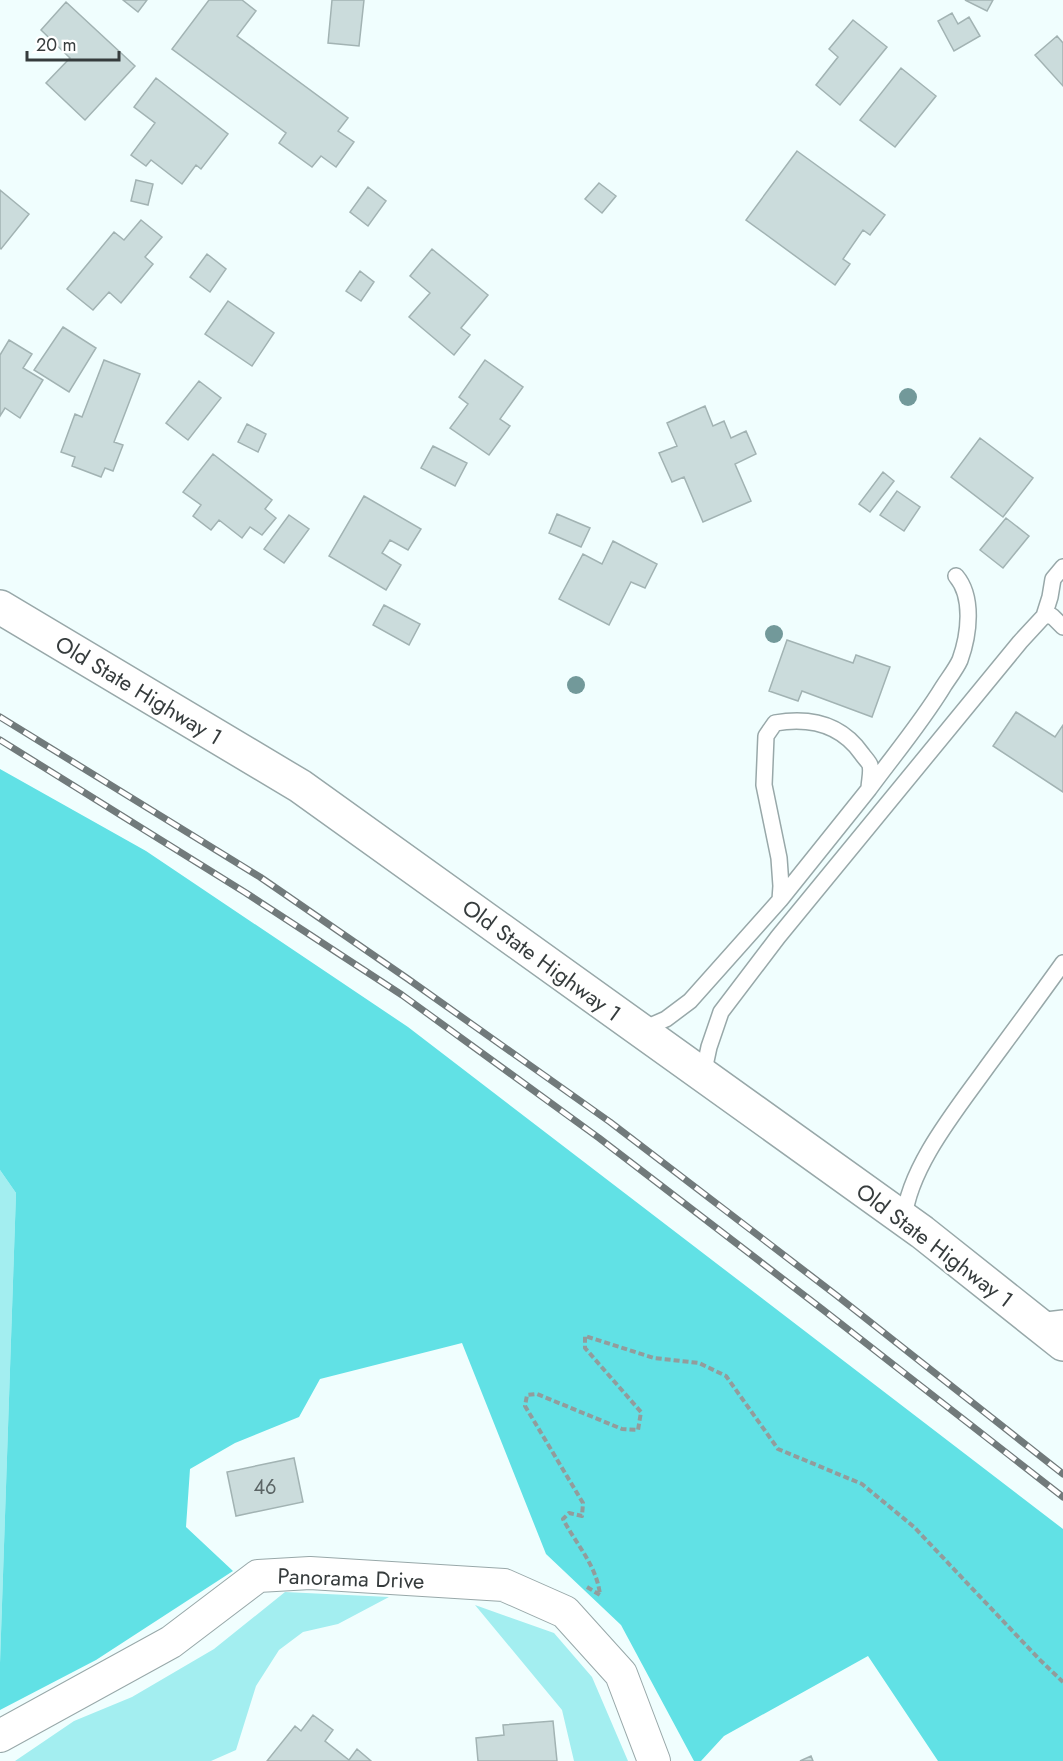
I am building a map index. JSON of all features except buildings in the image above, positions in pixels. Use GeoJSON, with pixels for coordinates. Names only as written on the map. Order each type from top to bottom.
{"type":"FeatureCollection","features":[{"type":"Feature","properties":{"kind":"main road","name":"Old State Highway 1"},"geometry":{"type":"LineString","coordinates":[[0,607],[300,786],[904,1219],[1049,1319],[1063,1344]]}},
{"type":"Feature","properties":{"kind":"street","name":"Panorama Drive"},"geometry":{"type":"LineString","coordinates":[[0,1736],[171,1642],[258,1576],[310,1573],[504,1585],[565,1612],[621,1674],[654,1761]]}},
{"type":"Feature","properties":{"kind":"lane"},"geometry":{"type":"LineString","coordinates":[[703,1075],[709,1047],[721,1012],[792,919],[1044,616],[1053,579],[1063,567]]}},
{"type":"Feature","properties":{"kind":"lane"},"geometry":{"type":"LineString","coordinates":[[640,1030],[666,1019],[690,1000],[780,900],[931,707],[959,660],[969,621],[968,603],[962,583],[956,576]]}},
{"type":"Feature","properties":{"kind":"lane"},"geometry":{"type":"LineString","coordinates":[[1044,616],[1052,616],[1063,627]]}},
{"type":"Feature","properties":{"kind":"lane"},"geometry":{"type":"LineString","coordinates":[[780,900],[779,858],[764,785],[766,736],[775,723],[794,720],[817,724],[840,732],[855,744],[870,765],[869,789]]}},
{"type":"Feature","properties":{"kind":"lane"},"geometry":{"type":"LineString","coordinates":[[904,1219],[910,1188],[948,1121],[1063,963]]}},
{"type":"Feature","properties":{"kind":"path"},"geometry":{"type":"LineString","coordinates":[[560,1610],[574,1581],[600,1595],[599,1586],[583,1550],[573,1538],[563,1519],[569,1513],[582,1516],[583,1503],[525,1406],[527,1395],[537,1394],[622,1429],[638,1430],[641,1412],[585,1348],[585,1336],[654,1358],[699,1363],[726,1376],[778,1449],[862,1484],[914,1527],[1063,1682]]}},
{"type":"Feature","properties":{"kind":"shaded area"},"geometry":{"type":"Polygon","coordinates":[[[0,769],[146,851],[408,1027],[1063,1529],[1063,1761],[938,1761],[868,1656],[724,1736],[701,1761],[694,1761],[621,1625],[546,1554],[462,1343],[320,1379],[299,1417],[235,1443],[190,1469],[186,1527],[233,1571],[96,1660],[0,1710],[16,1193],[0,1170],[0,769]]]}},
{"type":"Feature","properties":{"kind":"shaded area"},"geometry":{"type":"Polygon","coordinates":[[[0,1170],[16,1193],[0,1663],[0,1170]]]}},
{"type":"Feature","properties":{"kind":"shaded area"},"geometry":{"type":"Polygon","coordinates":[[[285,1592],[389,1597],[338,1624],[303,1632],[279,1650],[256,1686],[236,1750],[211,1761],[15,1761],[74,1721],[132,1697],[214,1649],[285,1592]]]}},
{"type":"Feature","properties":{"kind":"shaded area"},"geometry":{"type":"Polygon","coordinates":[[[475,1605],[554,1633],[592,1677],[628,1761],[574,1761],[562,1710],[475,1605]]]}},
{"type":"Feature","properties":{"kind":"railway"},"geometry":{"type":"LineString","coordinates":[[0,717],[260,877],[610,1122],[836,1295],[1063,1474]]}},
{"type":"Feature","properties":{"kind":"railway"},"geometry":{"type":"LineString","coordinates":[[0,740],[246,893],[402,995],[599,1138],[1063,1497]]}}]}
